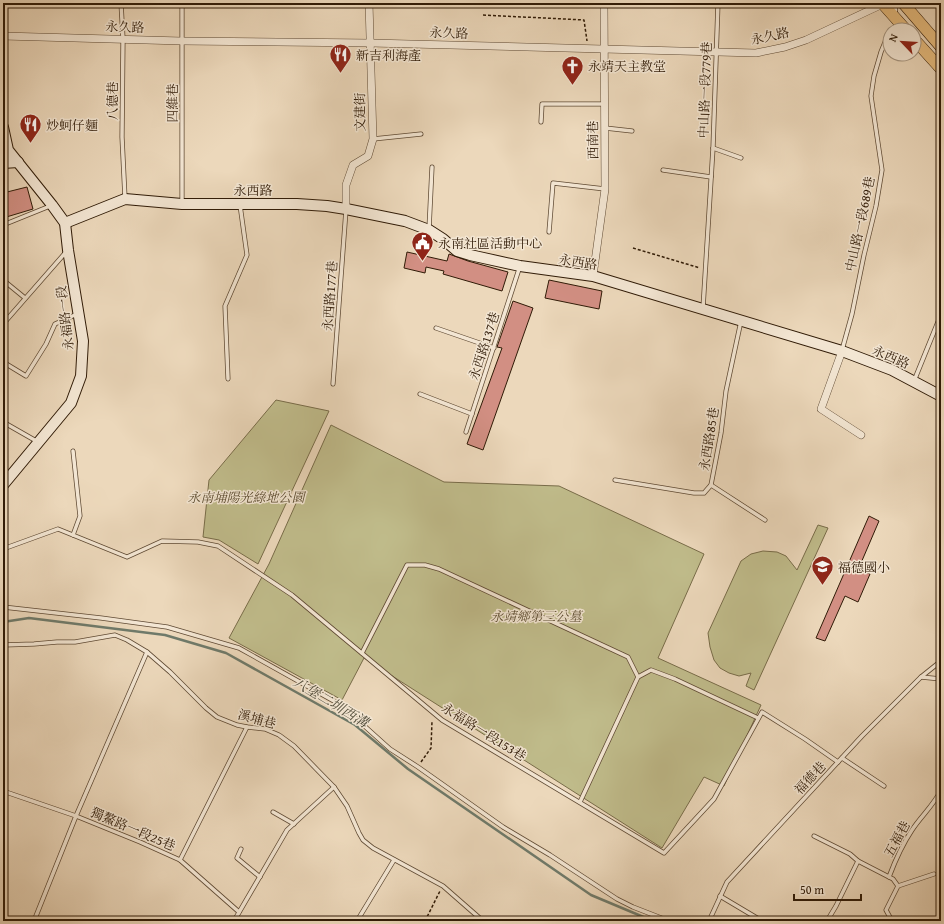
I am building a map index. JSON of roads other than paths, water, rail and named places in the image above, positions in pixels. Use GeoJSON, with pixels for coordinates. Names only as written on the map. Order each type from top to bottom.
{"type":"FeatureCollection","features":[{"type":"Feature","properties":{"kind":"main road"},"geometry":{"type":"LineString","coordinates":[[883,3],[899,22]]}},
{"type":"Feature","properties":{"kind":"main road"},"geometry":{"type":"LineString","coordinates":[[903,3],[941,47]]}},
{"type":"Feature","properties":{"kind":"main road"},"geometry":{"type":"LineString","coordinates":[[922,48],[941,69]]}},
{"type":"Feature","properties":{"kind":"street","name":"文建街"},"geometry":{"type":"LineString","coordinates":[[346,210],[346,185],[353,164],[368,156],[373,139],[369,3]]}},
{"type":"Feature","properties":{"kind":"street","name":"西南巷"},"geometry":{"type":"LineString","coordinates":[[593,276],[605,189],[604,3]]}},
{"type":"Feature","properties":{"kind":"street","name":"永久路"},"geometry":{"type":"LineString","coordinates":[[3,36],[182,41],[371,43],[756,53],[786,47],[806,40],[883,3]]}},
{"type":"Feature","properties":{"kind":"street","name":"永福路一段"},"geometry":{"type":"LineString","coordinates":[[3,126],[8,150],[65,223],[83,341],[81,376],[71,403],[3,485]]}},
{"type":"Feature","properties":{"kind":"street"},"geometry":{"type":"LineString","coordinates":[[3,163],[18,162]]}},
{"type":"Feature","properties":{"kind":"street","name":"永西路"},"geometry":{"type":"LineString","coordinates":[[65,223],[125,199],[182,204],[240,203],[327,206],[404,221],[429,230],[457,251],[470,255],[520,266],[593,276],[842,351],[892,370],[941,396]]}},
{"type":"Feature","properties":{"kind":"street"},"geometry":{"type":"LineString","coordinates":[[842,351],[821,410],[861,435]]}},
{"type":"Feature","properties":{"kind":"lane","name":"八德巷"},"geometry":{"type":"LineString","coordinates":[[121,3],[123,39],[122,137],[125,199]]}},
{"type":"Feature","properties":{"kind":"lane","name":"四維巷"},"geometry":{"type":"LineString","coordinates":[[182,3],[182,204]]}},
{"type":"Feature","properties":{"kind":"lane","name":"中山路一段779巷"},"geometry":{"type":"LineString","coordinates":[[702,309],[714,148],[718,3]]}},
{"type":"Feature","properties":{"kind":"lane","name":"中山路一段689巷"},"geometry":{"type":"LineString","coordinates":[[893,22],[896,3]]}},
{"type":"Feature","properties":{"kind":"lane","name":"中山路一段689巷"},"geometry":{"type":"LineString","coordinates":[[842,351],[852,314],[876,206],[882,170],[871,96],[874,76],[882,50]]}},
{"type":"Feature","properties":{"kind":"lane"},"geometry":{"type":"LineString","coordinates":[[541,122],[542,104],[604,104]]}},
{"type":"Feature","properties":{"kind":"lane"},"geometry":{"type":"LineString","coordinates":[[605,128],[632,131]]}},
{"type":"Feature","properties":{"kind":"lane"},"geometry":{"type":"LineString","coordinates":[[373,139],[421,134]]}},
{"type":"Feature","properties":{"kind":"lane"},"geometry":{"type":"LineString","coordinates":[[714,148],[741,158]]}},
{"type":"Feature","properties":{"kind":"lane"},"geometry":{"type":"LineString","coordinates":[[429,230],[432,167]]}},
{"type":"Feature","properties":{"kind":"lane"},"geometry":{"type":"LineString","coordinates":[[663,170],[712,177]]}},
{"type":"Feature","properties":{"kind":"lane"},"geometry":{"type":"LineString","coordinates":[[549,232],[553,183],[605,189]]}},
{"type":"Feature","properties":{"kind":"lane"},"geometry":{"type":"LineString","coordinates":[[228,379],[225,306],[247,255],[240,203]]}},
{"type":"Feature","properties":{"kind":"lane"},"geometry":{"type":"LineString","coordinates":[[3,225],[52,205]]}},
{"type":"Feature","properties":{"kind":"lane","name":"永西路177巷"},"geometry":{"type":"LineString","coordinates":[[333,384],[346,210]]}},
{"type":"Feature","properties":{"kind":"lane"},"geometry":{"type":"LineString","coordinates":[[3,324],[68,250]]}},
{"type":"Feature","properties":{"kind":"lane","name":"永西路137巷"},"geometry":{"type":"LineString","coordinates":[[466,432],[520,266]]}},
{"type":"Feature","properties":{"kind":"lane"},"geometry":{"type":"LineString","coordinates":[[3,280],[25,298]]}},
{"type":"Feature","properties":{"kind":"lane"},"geometry":{"type":"LineString","coordinates":[[3,362],[26,376],[46,344],[55,324],[79,313]]}},
{"type":"Feature","properties":{"kind":"lane"},"geometry":{"type":"LineString","coordinates":[[914,381],[940,317]]}},
{"type":"Feature","properties":{"kind":"lane","name":"永西路85巷"},"geometry":{"type":"LineString","coordinates":[[615,480],[694,493],[704,493],[711,485],[721,433],[726,391],[741,321]]}},
{"type":"Feature","properties":{"kind":"lane"},"geometry":{"type":"LineString","coordinates":[[436,328],[494,348]]}},
{"type":"Feature","properties":{"kind":"lane"},"geometry":{"type":"LineString","coordinates":[[420,394],[472,414]]}},
{"type":"Feature","properties":{"kind":"lane"},"geometry":{"type":"LineString","coordinates":[[3,422],[39,443]]}},
{"type":"Feature","properties":{"kind":"lane"},"geometry":{"type":"LineString","coordinates":[[73,451],[80,516],[73,535]]}},
{"type":"Feature","properties":{"kind":"lane"},"geometry":{"type":"LineString","coordinates":[[711,485],[765,520]]}},
{"type":"Feature","properties":{"kind":"lane","name":"永福路一段153巷"},"geometry":{"type":"LineString","coordinates":[[3,549],[58,530],[128,556],[162,541],[198,542],[218,546],[292,595],[442,720],[664,852],[714,799],[758,718]]}},
{"type":"Feature","properties":{"kind":"lane"},"geometry":{"type":"LineString","coordinates":[[362,653],[407,565],[425,565],[439,569],[628,657],[638,677]]}},
{"type":"Feature","properties":{"kind":"lane"},"geometry":{"type":"LineString","coordinates":[[3,607],[167,627],[240,648],[341,705],[390,749],[503,827],[617,899],[669,921]]}},
{"type":"Feature","properties":{"kind":"lane","name":"溪埔巷"},"geometry":{"type":"LineString","coordinates":[[3,645],[76,642],[115,635],[147,652],[217,717],[247,727],[265,729],[279,735],[294,746],[334,787],[346,806],[363,840],[373,848],[443,886],[483,921]]}},
{"type":"Feature","properties":{"kind":"lane"},"geometry":{"type":"LineString","coordinates":[[34,921],[76,816],[147,652]]}},
{"type":"Feature","properties":{"kind":"lane","name":"福德巷"},"geometry":{"type":"LineString","coordinates":[[709,921],[727,882],[838,762],[921,677],[941,661]]}},
{"type":"Feature","properties":{"kind":"lane"},"geometry":{"type":"LineString","coordinates":[[580,802],[638,677],[651,670],[675,679],[758,718],[762,712],[806,739],[838,762]]}},
{"type":"Feature","properties":{"kind":"lane"},"geometry":{"type":"LineString","coordinates":[[921,677],[941,679]]}},
{"type":"Feature","properties":{"kind":"lane"},"geometry":{"type":"LineString","coordinates":[[180,860],[247,727]]}},
{"type":"Feature","properties":{"kind":"lane"},"geometry":{"type":"LineString","coordinates":[[842,758],[884,786]]}},
{"type":"Feature","properties":{"kind":"lane"},"geometry":{"type":"LineString","coordinates":[[234,921],[287,830],[334,787]]}},
{"type":"Feature","properties":{"kind":"lane","name":"五福巷"},"geometry":{"type":"LineString","coordinates":[[898,886],[889,877],[899,852],[912,829],[936,800],[941,790]]}},
{"type":"Feature","properties":{"kind":"lane","name":"獨鰲路一段25巷"},"geometry":{"type":"LineString","coordinates":[[3,791],[76,816],[180,860],[239,912]]}},
{"type":"Feature","properties":{"kind":"lane"},"geometry":{"type":"LineString","coordinates":[[936,800],[941,803]]}},
{"type":"Feature","properties":{"kind":"lane"},"geometry":{"type":"LineString","coordinates":[[273,812],[294,824]]}},
{"type":"Feature","properties":{"kind":"lane"},"geometry":{"type":"LineString","coordinates":[[814,836],[850,854],[858,861],[889,877]]}},
{"type":"Feature","properties":{"kind":"lane"},"geometry":{"type":"LineString","coordinates":[[240,849],[237,858],[260,877]]}},
{"type":"Feature","properties":{"kind":"lane"},"geometry":{"type":"LineString","coordinates":[[357,921],[394,860]]}},
{"type":"Feature","properties":{"kind":"lane"},"geometry":{"type":"LineString","coordinates":[[827,921],[858,861]]}},
{"type":"Feature","properties":{"kind":"lane"},"geometry":{"type":"LineString","coordinates":[[892,921],[886,910],[898,886],[934,874]]}},
{"type":"Feature","properties":{"kind":"lane"},"geometry":{"type":"LineString","coordinates":[[720,896],[762,921]]}},
{"type":"Feature","properties":{"kind":"lane"},"geometry":{"type":"LineString","coordinates":[[3,918],[17,921]]}},
{"type":"Feature","properties":{"kind":"waterway","name":"八堡二圳西溝"},"geometry":{"type":"LineString","coordinates":[[3,622],[29,618],[165,635],[226,653],[355,725],[408,769],[591,895],[653,921]]}},
{"type":"Feature","properties":{"kind":"place","name":"新吉利海產"},"geometry":{"type":"Point","coordinates":[340,74]}},
{"type":"Feature","properties":{"kind":"place","name":"永靖天主教堂"},"geometry":{"type":"Point","coordinates":[573,86]}},
{"type":"Feature","properties":{"kind":"place","name":"炒蚵仔麵"},"geometry":{"type":"Point","coordinates":[31,144]}},
{"type":"Feature","properties":{"kind":"place","name":"永南社區活動中心"},"geometry":{"type":"Point","coordinates":[422,262]}},
{"type":"Feature","properties":{"kind":"place","name":"福德國小"},"geometry":{"type":"Point","coordinates":[823,586]}},
{"type":"Feature","properties":{"kind":"park label","name":"永南埔陽光綠地公園"},"geometry":{"type":"Point","coordinates":[246,497]}},
{"type":"Feature","properties":{"kind":"park label","name":"永靖鄉第三公墓"},"geometry":{"type":"Point","coordinates":[536,616]}}]}
